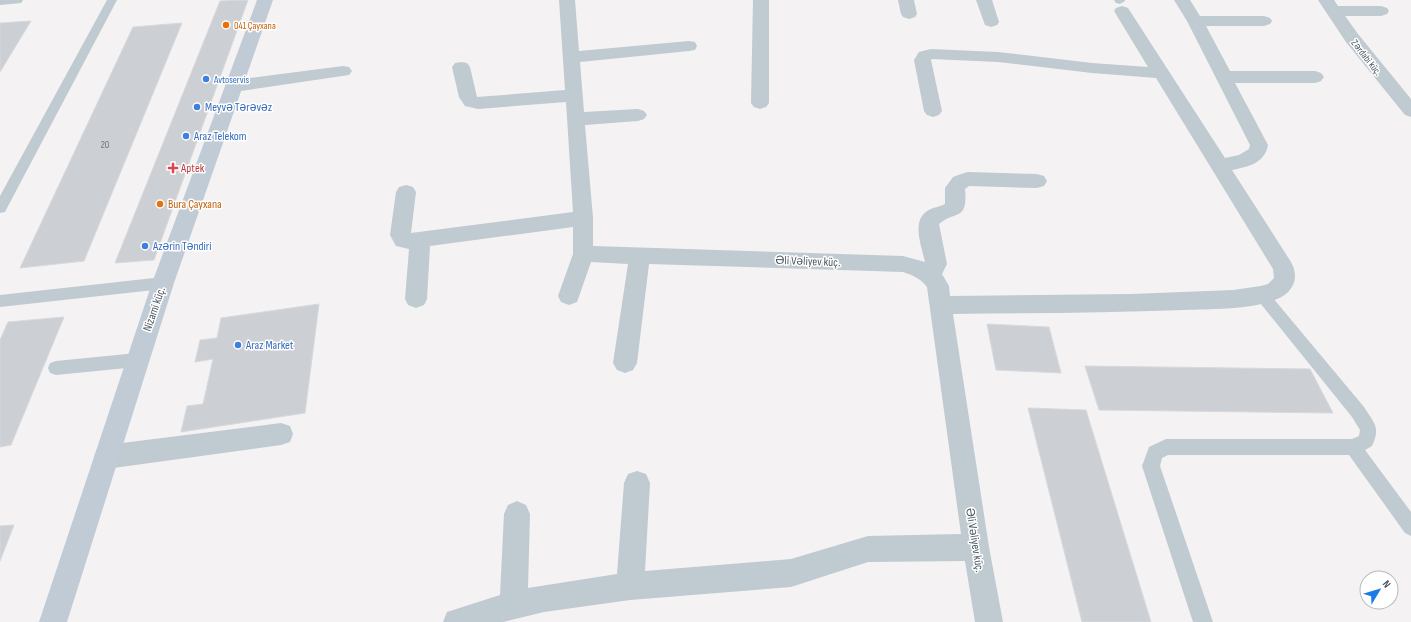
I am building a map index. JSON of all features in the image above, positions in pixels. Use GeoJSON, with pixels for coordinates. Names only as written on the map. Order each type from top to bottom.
{"type":"FeatureCollection","features":[{"type":"Feature","properties":{"kind":"street"},"geometry":{"type":"LineString","coordinates":[[0,0],[15,0]]}},
{"type":"Feature","properties":{"kind":"street","name":"Nizami küç."},"geometry":{"type":"LineString","coordinates":[[53,622],[163,283],[265,0]]}},
{"type":"Feature","properties":{"kind":"street"},"geometry":{"type":"LineString","coordinates":[[567,0],[584,218],[583,254],[569,296]]}},
{"type":"Feature","properties":{"kind":"street"},"geometry":{"type":"LineString","coordinates":[[760,103],[761,0]]}},
{"type":"Feature","properties":{"kind":"street"},"geometry":{"type":"LineString","coordinates":[[984,0],[991,22]]}},
{"type":"Feature","properties":{"kind":"street"},"geometry":{"type":"LineString","coordinates":[[1182,0],[1195,21],[1259,146],[1257,155],[1250,159],[1219,166]]}},
{"type":"Feature","properties":{"kind":"street"},"geometry":{"type":"LineString","coordinates":[[941,305],[1139,303],[1233,300],[1262,296],[1276,290],[1285,281],[1284,268],[1160,73],[1120,4]]}},
{"type":"Feature","properties":{"kind":"street"},"geometry":{"type":"LineString","coordinates":[[1330,6],[1380,11]]}},
{"type":"Feature","properties":{"kind":"street","name":"Zərdabi küç."},"geometry":{"type":"LineString","coordinates":[[1330,6],[1352,38],[1411,111]]}},
{"type":"Feature","properties":{"kind":"street"},"geometry":{"type":"LineString","coordinates":[[1195,21],[1264,21]]}},
{"type":"Feature","properties":{"kind":"street"},"geometry":{"type":"LineString","coordinates":[[572,57],[689,46]]}},
{"type":"Feature","properties":{"kind":"street"},"geometry":{"type":"LineString","coordinates":[[934,111],[922,60],[925,56],[931,54],[998,57],[1092,68],[1160,73]]}},
{"type":"Feature","properties":{"kind":"street"},"geometry":{"type":"LineString","coordinates":[[461,67],[468,97],[471,102],[478,103],[575,95]]}},
{"type":"Feature","properties":{"kind":"street"},"geometry":{"type":"LineString","coordinates":[[234,86],[343,71]]}},
{"type":"Feature","properties":{"kind":"street"},"geometry":{"type":"LineString","coordinates":[[1224,77],[1315,77]]}},
{"type":"Feature","properties":{"kind":"street"},"geometry":{"type":"LineString","coordinates":[[1389,85],[1411,84]]}},
{"type":"Feature","properties":{"kind":"street"},"geometry":{"type":"LineString","coordinates":[[576,119],[638,115]]}},
{"type":"Feature","properties":{"kind":"street"},"geometry":{"type":"LineString","coordinates":[[930,275],[936,264],[929,230],[929,221],[934,215],[951,211],[955,206],[957,201],[955,188],[960,182],[968,179],[1037,181]]}},
{"type":"Feature","properties":{"kind":"street"},"geometry":{"type":"LineString","coordinates":[[406,192],[400,235],[403,240],[409,241],[584,218]]}},
{"type":"Feature","properties":{"kind":"street"},"geometry":{"type":"LineString","coordinates":[[416,300],[420,240]]}},
{"type":"Feature","properties":{"kind":"street","name":"Əli Vəliyev küç."},"geometry":{"type":"LineString","coordinates":[[583,254],[903,264],[914,266],[930,275],[938,286],[976,547],[989,622]]}},
{"type":"Feature","properties":{"kind":"street"},"geometry":{"type":"LineString","coordinates":[[625,363],[640,256]]}},
{"type":"Feature","properties":{"kind":"street"},"geometry":{"type":"LineString","coordinates":[[106,456],[281,434]]}},
{"type":"Feature","properties":{"kind":"street"},"geometry":{"type":"LineString","coordinates":[[630,586],[637,484]]}},
{"type":"Feature","properties":{"kind":"street"},"geometry":{"type":"LineString","coordinates":[[513,605],[517,514]]}},
{"type":"Feature","properties":{"kind":"street"},"geometry":{"type":"LineString","coordinates":[[457,622],[513,605],[544,598],[630,586],[791,573],[812,568],[852,553],[868,549],[976,547]]}},
{"type":"Feature","properties":{"kind":"lane"},"geometry":{"type":"LineString","coordinates":[[0,208],[112,0]]}},
{"type":"Feature","properties":{"kind":"lane"},"geometry":{"type":"LineString","coordinates":[[0,301],[163,283]]}},
{"type":"Feature","properties":{"kind":"lane"},"geometry":{"type":"LineString","coordinates":[[1203,622],[1151,466],[1155,453],[1166,447],[1352,447],[1366,441],[1368,429],[1358,412],[1262,296]]}},
{"type":"Feature","properties":{"kind":"lane"},"geometry":{"type":"LineString","coordinates":[[56,368],[137,360]]}},
{"type":"Feature","properties":{"kind":"lane"},"geometry":{"type":"LineString","coordinates":[[1352,447],[1411,527]]}},
{"type":"Feature","properties":{"kind":"building"},"geometry":{"type":"Polygon","coordinates":[[[248,0],[154,260],[115,263],[220,1],[248,0]]]}},
{"type":"Feature","properties":{"kind":"building"},"geometry":{"type":"Polygon","coordinates":[[[31,21],[0,72],[0,23],[31,21]]]}},
{"type":"Feature","properties":{"kind":"building"},"geometry":{"type":"Polygon","coordinates":[[[182,23],[84,261],[20,268],[133,27],[182,23]]]}},
{"type":"Feature","properties":{"kind":"building"},"geometry":{"type":"Polygon","coordinates":[[[319,304],[305,413],[181,432],[187,406],[203,404],[213,359],[195,362],[200,340],[217,338],[221,318],[319,304]]]}},
{"type":"Feature","properties":{"kind":"building"},"geometry":{"type":"Polygon","coordinates":[[[64,317],[11,445],[0,447],[0,340],[8,322],[64,317]]]}},
{"type":"Feature","properties":{"kind":"building"},"geometry":{"type":"Polygon","coordinates":[[[987,324],[1049,327],[1061,373],[996,370],[987,324]]]}},
{"type":"Feature","properties":{"kind":"building"},"geometry":{"type":"Polygon","coordinates":[[[1085,366],[1310,369],[1333,413],[1099,410],[1085,366]]]}},
{"type":"Feature","properties":{"kind":"building"},"geometry":{"type":"Polygon","coordinates":[[[1028,408],[1086,410],[1151,622],[1082,622],[1028,408]]]}},
{"type":"Feature","properties":{"kind":"building"},"geometry":{"type":"Polygon","coordinates":[[[14,525],[0,561],[0,526],[14,525]]]}},
{"type":"Feature","properties":{"kind":"place","name":"041 Çayxana"},"geometry":{"type":"Point","coordinates":[226,25]}},
{"type":"Feature","properties":{"kind":"place","name":"Avtoservis"},"geometry":{"type":"Point","coordinates":[206,79]}},
{"type":"Feature","properties":{"kind":"place","name":"Meyvə Tərəvəz"},"geometry":{"type":"Point","coordinates":[197,107]}},
{"type":"Feature","properties":{"kind":"place","name":"Araz Telekom"},"geometry":{"type":"Point","coordinates":[186,136]}},
{"type":"Feature","properties":{"kind":"place","name":"Aptek"},"geometry":{"type":"Point","coordinates":[173,168]}},
{"type":"Feature","properties":{"kind":"place","name":"Bura Çayxana"},"geometry":{"type":"Point","coordinates":[160,204]}},
{"type":"Feature","properties":{"kind":"place","name":"Azərin Təndiri"},"geometry":{"type":"Point","coordinates":[145,246]}},
{"type":"Feature","properties":{"kind":"place","name":"Araz Market"},"geometry":{"type":"Point","coordinates":[238,345]}}]}
